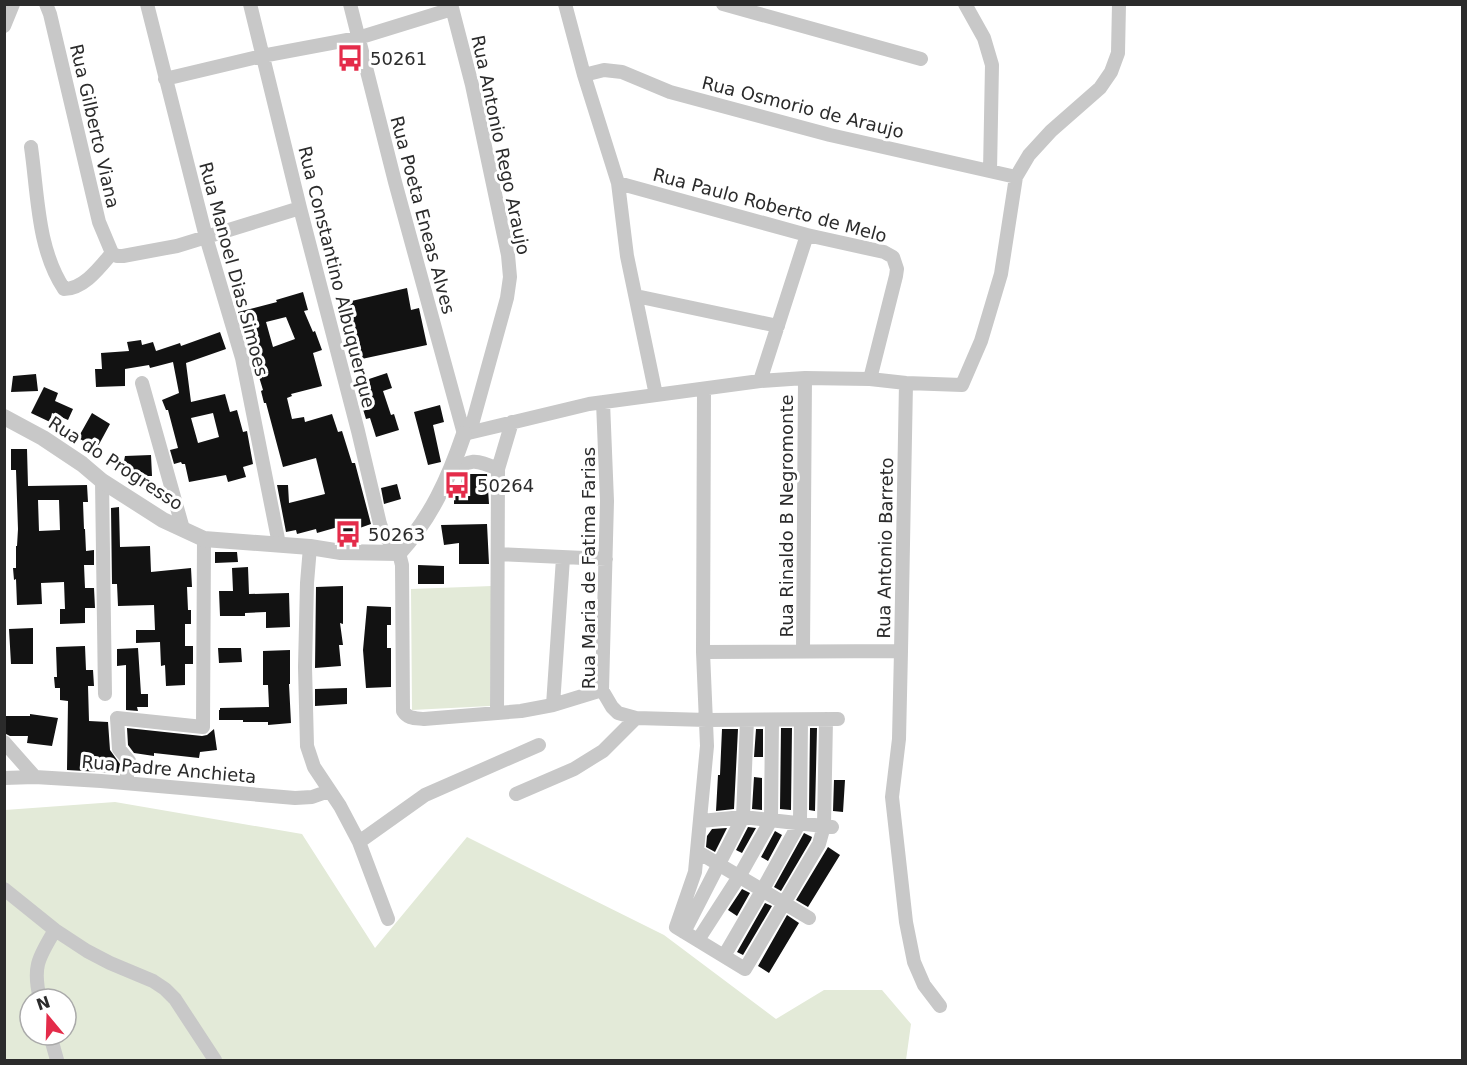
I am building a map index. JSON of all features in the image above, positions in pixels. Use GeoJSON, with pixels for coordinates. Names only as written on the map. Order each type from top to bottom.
{"type":"FeatureCollection","features":[{"type":"Feature","properties":{"kind":"street","name":"Rua Gilberto Viana"},"geometry":{"type":"LineString","coordinates":[[46,4],[99,222],[112,253]]}},
{"type":"Feature","properties":{"kind":"street","name":"Rua Manoel Dias Simoes"},"geometry":{"type":"LineString","coordinates":[[147,4],[206,237],[242,358],[279,544]]}},
{"type":"Feature","properties":{"kind":"street","name":"Rua Constantino Albuquerque"},"geometry":{"type":"LineString","coordinates":[[250,4],[380,524],[384,535],[399,553]]}},
{"type":"Feature","properties":{"kind":"street","name":"Rua Poeta Eneas Alves"},"geometry":{"type":"LineString","coordinates":[[350,4],[395,182],[467,433]]}},
{"type":"Feature","properties":{"kind":"street"},"geometry":{"type":"LineString","coordinates":[[565,4],[584,75],[618,183],[626,248],[656,395]]}},
{"type":"Feature","properties":{"kind":"street"},"geometry":{"type":"LineString","coordinates":[[723,4],[921,59]]}},
{"type":"Feature","properties":{"kind":"street"},"geometry":{"type":"LineString","coordinates":[[964,4],[984,38],[992,65],[990,171]]}},
{"type":"Feature","properties":{"kind":"street"},"geometry":{"type":"LineString","coordinates":[[603,690],[553,705],[497,713],[424,719],[405,715],[402,706],[404,583],[399,553],[426,520],[450,474],[467,433],[603,402],[760,381],[805,378],[870,379],[962,385],[981,341],[1001,274],[1017,177],[1029,155],[1051,131],[1100,88],[1111,72],[1118,52],[1119,4]]}},
{"type":"Feature","properties":{"kind":"street"},"geometry":{"type":"LineString","coordinates":[[4,26],[14,5]]}},
{"type":"Feature","properties":{"kind":"street"},"geometry":{"type":"LineString","coordinates":[[165,79],[262,56],[358,38],[452,7]]}},
{"type":"Feature","properties":{"kind":"street","name":"Rua Antonio Rego Araujo"},"geometry":{"type":"LineString","coordinates":[[452,7],[472,86],[508,255],[510,277],[507,298],[467,433]]}},
{"type":"Feature","properties":{"kind":"street","name":"Rua Osmorio de Araujo"},"geometry":{"type":"LineString","coordinates":[[584,75],[604,70],[622,72],[670,92],[773,120],[1017,177]]}},
{"type":"Feature","properties":{"kind":"street"},"geometry":{"type":"LineString","coordinates":[[31,147],[41,236],[56,277],[64,289],[77,285],[96,273],[112,253],[123,256],[150,252],[300,208]]}},
{"type":"Feature","properties":{"kind":"street","name":"Rua Paulo Roberto de Melo"},"geometry":{"type":"LineString","coordinates":[[618,183],[807,235],[891,255],[895,261],[896,276],[870,379]]}},
{"type":"Feature","properties":{"kind":"street"},"geometry":{"type":"LineString","coordinates":[[760,381],[807,235]]}},
{"type":"Feature","properties":{"kind":"street"},"geometry":{"type":"LineString","coordinates":[[636,296],[778,326]]}},
{"type":"Feature","properties":{"kind":"street","name":"Rua Rinaldo B Negromonte"},"geometry":{"type":"LineString","coordinates":[[704,652],[803,651],[805,378]]}},
{"type":"Feature","properties":{"kind":"street"},"geometry":{"type":"LineString","coordinates":[[142,383],[183,529]]}},
{"type":"Feature","properties":{"kind":"street","name":"Rua Antonio Barreto"},"geometry":{"type":"LineString","coordinates":[[803,651],[901,651],[906,383]]}},
{"type":"Feature","properties":{"kind":"street"},"geometry":{"type":"LineString","coordinates":[[680,929],[698,852],[707,746],[704,652],[704,389]]}},
{"type":"Feature","properties":{"kind":"street","name":"Rua Maria de Fatima Farias"},"geometry":{"type":"LineString","coordinates":[[603,402],[606,470],[603,690],[612,707],[618,713],[636,718],[832,719],[828,826]]}},
{"type":"Feature","properties":{"kind":"street","name":"Rua do Progresso"},"geometry":{"type":"LineString","coordinates":[[4,417],[43,438],[82,464],[102,481],[163,520],[204,539],[279,544],[341,552],[399,553]]}},
{"type":"Feature","properties":{"kind":"street"},"geometry":{"type":"LineString","coordinates":[[497,713],[498,469],[512,422]]}},
{"type":"Feature","properties":{"kind":"street"},"geometry":{"type":"LineString","coordinates":[[450,474],[470,461],[482,462],[498,469]]}},
{"type":"Feature","properties":{"kind":"street"},"geometry":{"type":"LineString","coordinates":[[102,481],[105,694]]}},
{"type":"Feature","properties":{"kind":"street"},"geometry":{"type":"LineString","coordinates":[[126,783],[129,761],[119,749],[117,718],[203,727],[204,539]]}},
{"type":"Feature","properties":{"kind":"street"},"geometry":{"type":"LineString","coordinates":[[310,547],[307,584],[306,733],[311,757],[359,842],[388,919]]}},
{"type":"Feature","properties":{"kind":"street"},"geometry":{"type":"LineString","coordinates":[[499,554],[606,560]]}},
{"type":"Feature","properties":{"kind":"street"},"geometry":{"type":"LineString","coordinates":[[553,705],[563,558]]}},
{"type":"Feature","properties":{"kind":"street"},"geometry":{"type":"LineString","coordinates":[[901,651],[899,739],[892,797],[906,922],[914,962],[924,985],[940,1006]]}},
{"type":"Feature","properties":{"kind":"street"},"geometry":{"type":"LineString","coordinates":[[516,794],[574,769],[603,751],[636,718]]}},
{"type":"Feature","properties":{"kind":"street"},"geometry":{"type":"LineString","coordinates":[[680,929],[743,817],[747,720]]}},
{"type":"Feature","properties":{"kind":"street"},"geometry":{"type":"LineString","coordinates":[[698,940],[740,875],[771,820],[772,720]]}},
{"type":"Feature","properties":{"kind":"street"},"geometry":{"type":"LineString","coordinates":[[724,956],[800,822],[801,720]]}},
{"type":"Feature","properties":{"kind":"street"},"geometry":{"type":"LineString","coordinates":[[4,742],[35,777]]}},
{"type":"Feature","properties":{"kind":"street"},"geometry":{"type":"LineString","coordinates":[[359,842],[425,795],[539,745]]}},
{"type":"Feature","properties":{"kind":"street","name":"Rua Padre Anchieta"},"geometry":{"type":"LineString","coordinates":[[4,778],[35,777],[126,783],[295,798],[312,797],[329,791]]}},
{"type":"Feature","properties":{"kind":"street"},"geometry":{"type":"LineString","coordinates":[[680,929],[745,969],[786,903],[828,826],[743,817],[701,821]]}},
{"type":"Feature","properties":{"kind":"street"},"geometry":{"type":"LineString","coordinates":[[698,852],[810,918]]}},
{"type":"Feature","properties":{"kind":"street"},"geometry":{"type":"LineString","coordinates":[[4,889],[55,930],[110,963],[153,981],[165,989],[175,999],[215,1060]]}},
{"type":"Feature","properties":{"kind":"street"},"geometry":{"type":"LineString","coordinates":[[38,987],[37,961],[55,930]]}},
{"type":"Feature","properties":{"kind":"green space"},"geometry":{"type":"Polygon","coordinates":[[[492,586],[490,706],[412,710],[411,589],[492,586]]]}},
{"type":"Feature","properties":{"kind":"green space"},"geometry":{"type":"Polygon","coordinates":[[[115,802],[302,834],[375,948],[467,837],[664,935],[776,1019],[824,990],[882,990],[911,1024],[906,1060],[5,1060],[5,810],[115,802]]]}},
{"type":"Feature","properties":{"kind":"building"},"geometry":{"type":"Polygon","coordinates":[[[407,288],[411,310],[419,308],[427,345],[357,360],[343,303],[407,288]]]}},
{"type":"Feature","properties":{"kind":"building"},"geometry":{"type":"Polygon","coordinates":[[[303,292],[308,310],[304,311],[322,350],[313,353],[322,386],[291,394],[292,396],[287,398],[292,419],[304,417],[305,422],[332,414],[338,432],[342,431],[352,463],[355,463],[371,524],[354,530],[355,534],[340,538],[338,527],[317,533],[316,529],[297,534],[296,530],[286,532],[277,485],[288,485],[289,503],[325,494],[316,458],[283,467],[266,403],[264,403],[261,391],[263,390],[256,367],[253,368],[238,312],[277,302],[276,300],[303,292]],[[286,317],[266,322],[273,347],[295,339],[286,317]]]}},
{"type":"Feature","properties":{"kind":"building"},"geometry":{"type":"Polygon","coordinates":[[[220,332],[226,349],[186,363],[191,402],[225,394],[230,412],[237,410],[243,432],[247,431],[253,464],[243,467],[246,477],[228,482],[226,475],[189,482],[185,464],[181,462],[174,464],[170,450],[178,448],[168,410],[162,400],[179,393],[173,362],[150,368],[149,365],[125,369],[125,386],[96,387],[95,369],[102,369],[101,353],[129,351],[127,342],[141,340],[142,345],[153,342],[156,351],[180,343],[181,346],[220,332]],[[213,413],[191,418],[198,443],[219,437],[213,413]]]}},
{"type":"Feature","properties":{"kind":"building"},"geometry":{"type":"Polygon","coordinates":[[[387,373],[392,388],[383,391],[399,430],[376,437],[370,418],[366,419],[362,406],[365,405],[357,383],[387,373]]]}},
{"type":"Feature","properties":{"kind":"building"},"geometry":{"type":"Polygon","coordinates":[[[36,374],[38,391],[11,392],[13,376],[36,374]]]}},
{"type":"Feature","properties":{"kind":"building"},"geometry":{"type":"Polygon","coordinates":[[[44,387],[58,393],[55,401],[73,409],[68,420],[52,413],[50,422],[31,413],[44,387]]]}},
{"type":"Feature","properties":{"kind":"building"},"geometry":{"type":"Polygon","coordinates":[[[440,405],[444,422],[433,425],[441,462],[428,465],[414,412],[440,405]]]}},
{"type":"Feature","properties":{"kind":"building"},"geometry":{"type":"Polygon","coordinates":[[[92,413],[110,424],[97,448],[78,438],[92,413]]]}},
{"type":"Feature","properties":{"kind":"building"},"geometry":{"type":"Polygon","coordinates":[[[11,449],[27,449],[28,486],[87,485],[88,502],[83,502],[84,529],[86,551],[94,550],[94,565],[84,565],[85,588],[94,588],[95,608],[85,608],[85,623],[60,624],[60,609],[65,609],[64,582],[41,583],[42,604],[17,605],[16,579],[14,580],[13,568],[16,568],[18,529],[16,470],[11,470],[11,449]],[[38,500],[39,531],[60,530],[59,500],[38,500]]]}},
{"type":"Feature","properties":{"kind":"building"},"geometry":{"type":"Polygon","coordinates":[[[151,455],[152,476],[121,476],[125,456],[151,455]]]}},
{"type":"Feature","properties":{"kind":"building"},"geometry":{"type":"Polygon","coordinates":[[[466,474],[487,474],[489,504],[454,504],[454,490],[461,490],[462,477],[466,474]]]}},
{"type":"Feature","properties":{"kind":"building"},"geometry":{"type":"Polygon","coordinates":[[[397,484],[401,499],[384,504],[381,488],[397,484]]]}},
{"type":"Feature","properties":{"kind":"building"},"geometry":{"type":"Polygon","coordinates":[[[119,507],[120,547],[150,546],[151,572],[191,568],[192,587],[187,587],[191,624],[185,624],[185,646],[193,646],[193,664],[185,664],[185,685],[166,686],[165,665],[161,666],[160,642],[136,643],[136,630],[155,630],[154,605],[118,606],[117,584],[112,584],[111,508],[119,507]]]}},
{"type":"Feature","properties":{"kind":"building"},"geometry":{"type":"Polygon","coordinates":[[[487,524],[489,564],[459,564],[459,543],[444,545],[441,525],[487,524]]]}},
{"type":"Feature","properties":{"kind":"building"},"geometry":{"type":"Polygon","coordinates":[[[215,552],[237,552],[238,562],[215,563],[215,552]]]}},
{"type":"Feature","properties":{"kind":"building"},"geometry":{"type":"Polygon","coordinates":[[[418,565],[444,566],[444,584],[418,584],[418,565]]]}},
{"type":"Feature","properties":{"kind":"building"},"geometry":{"type":"Polygon","coordinates":[[[248,567],[249,594],[289,593],[290,627],[266,628],[266,612],[245,613],[245,616],[220,616],[219,591],[233,591],[232,568],[248,567]]]}},
{"type":"Feature","properties":{"kind":"building"},"geometry":{"type":"Polygon","coordinates":[[[343,586],[343,624],[340,623],[343,645],[339,645],[341,666],[315,668],[316,587],[343,586]]]}},
{"type":"Feature","properties":{"kind":"building"},"geometry":{"type":"Polygon","coordinates":[[[367,606],[391,607],[391,625],[387,625],[387,648],[391,648],[391,687],[366,688],[363,650],[367,606]]]}},
{"type":"Feature","properties":{"kind":"building"},"geometry":{"type":"Polygon","coordinates":[[[33,628],[33,664],[11,664],[9,629],[33,628]]]}},
{"type":"Feature","properties":{"kind":"building"},"geometry":{"type":"Polygon","coordinates":[[[85,646],[86,670],[93,670],[94,686],[88,686],[89,721],[108,722],[110,750],[120,764],[118,773],[67,770],[68,701],[60,700],[60,688],[55,688],[56,647],[85,646]]]}},
{"type":"Feature","properties":{"kind":"building"},"geometry":{"type":"Polygon","coordinates":[[[138,648],[141,694],[148,694],[148,707],[137,707],[138,711],[126,710],[126,665],[117,666],[117,649],[138,648]]]}},
{"type":"Feature","properties":{"kind":"building"},"geometry":{"type":"Polygon","coordinates":[[[218,648],[241,648],[242,662],[219,663],[218,648]]]}},
{"type":"Feature","properties":{"kind":"building"},"geometry":{"type":"Polygon","coordinates":[[[290,650],[291,723],[268,725],[268,722],[219,720],[220,708],[269,707],[268,685],[263,685],[263,651],[290,650]]]}},
{"type":"Feature","properties":{"kind":"building"},"geometry":{"type":"Polygon","coordinates":[[[347,688],[347,704],[315,706],[315,689],[347,688]]]}},
{"type":"Feature","properties":{"kind":"building"},"geometry":{"type":"Polygon","coordinates":[[[30,714],[58,718],[52,746],[27,743],[28,736],[10,736],[4,733],[4,716],[30,716],[30,714]]]}},
{"type":"Feature","properties":{"kind":"building"},"geometry":{"type":"Polygon","coordinates":[[[127,728],[202,736],[214,729],[217,750],[200,752],[199,758],[134,753],[128,745],[127,728]]]}},
{"type":"Feature","properties":{"kind":"building"},"geometry":{"type":"Polygon","coordinates":[[[781,728],[792,728],[791,810],[780,809],[781,728]]]}},
{"type":"Feature","properties":{"kind":"building"},"geometry":{"type":"Polygon","coordinates":[[[810,728],[817,728],[815,811],[809,810],[810,728]]]}},
{"type":"Feature","properties":{"kind":"building"},"geometry":{"type":"Polygon","coordinates":[[[722,729],[738,729],[734,809],[716,811],[718,775],[720,775],[722,729]]]}},
{"type":"Feature","properties":{"kind":"building"},"geometry":{"type":"Polygon","coordinates":[[[756,729],[763,729],[763,757],[754,757],[756,729]]]}},
{"type":"Feature","properties":{"kind":"building"},"geometry":{"type":"Polygon","coordinates":[[[754,777],[762,778],[762,810],[752,809],[754,777]]]}},
{"type":"Feature","properties":{"kind":"building"},"geometry":{"type":"Polygon","coordinates":[[[834,780],[845,780],[843,812],[833,811],[834,780]]]}},
{"type":"Feature","properties":{"kind":"building"},"geometry":{"type":"Polygon","coordinates":[[[748,827],[756,828],[742,853],[736,850],[748,827]]]}},
{"type":"Feature","properties":{"kind":"building"},"geometry":{"type":"Polygon","coordinates":[[[727,828],[715,852],[706,847],[707,836],[712,829],[727,828]]]}},
{"type":"Feature","properties":{"kind":"building"},"geometry":{"type":"Polygon","coordinates":[[[775,831],[782,835],[768,861],[761,857],[775,831]]]}},
{"type":"Feature","properties":{"kind":"building"},"geometry":{"type":"Polygon","coordinates":[[[804,833],[812,837],[811,840],[781,891],[774,887],[804,833]]]}},
{"type":"Feature","properties":{"kind":"building"},"geometry":{"type":"Polygon","coordinates":[[[828,847],[840,855],[808,907],[796,900],[828,847]]]}},
{"type":"Feature","properties":{"kind":"building"},"geometry":{"type":"Polygon","coordinates":[[[742,889],[750,893],[737,916],[728,910],[742,889]]]}},
{"type":"Feature","properties":{"kind":"building"},"geometry":{"type":"Polygon","coordinates":[[[765,903],[772,906],[743,955],[737,952],[765,903]]]}},
{"type":"Feature","properties":{"kind":"building"},"geometry":{"type":"Polygon","coordinates":[[[787,915],[799,923],[769,973],[758,966],[787,915]]]}},
{"type":"Feature","properties":{"kind":"place","name":"50261"},"geometry":{"type":"Point","coordinates":[350,58]}},
{"type":"Feature","properties":{"kind":"place","name":"50264"},"geometry":{"type":"Point","coordinates":[457,485]}},
{"type":"Feature","properties":{"kind":"place","name":"50263"},"geometry":{"type":"Point","coordinates":[348,534]}}]}
